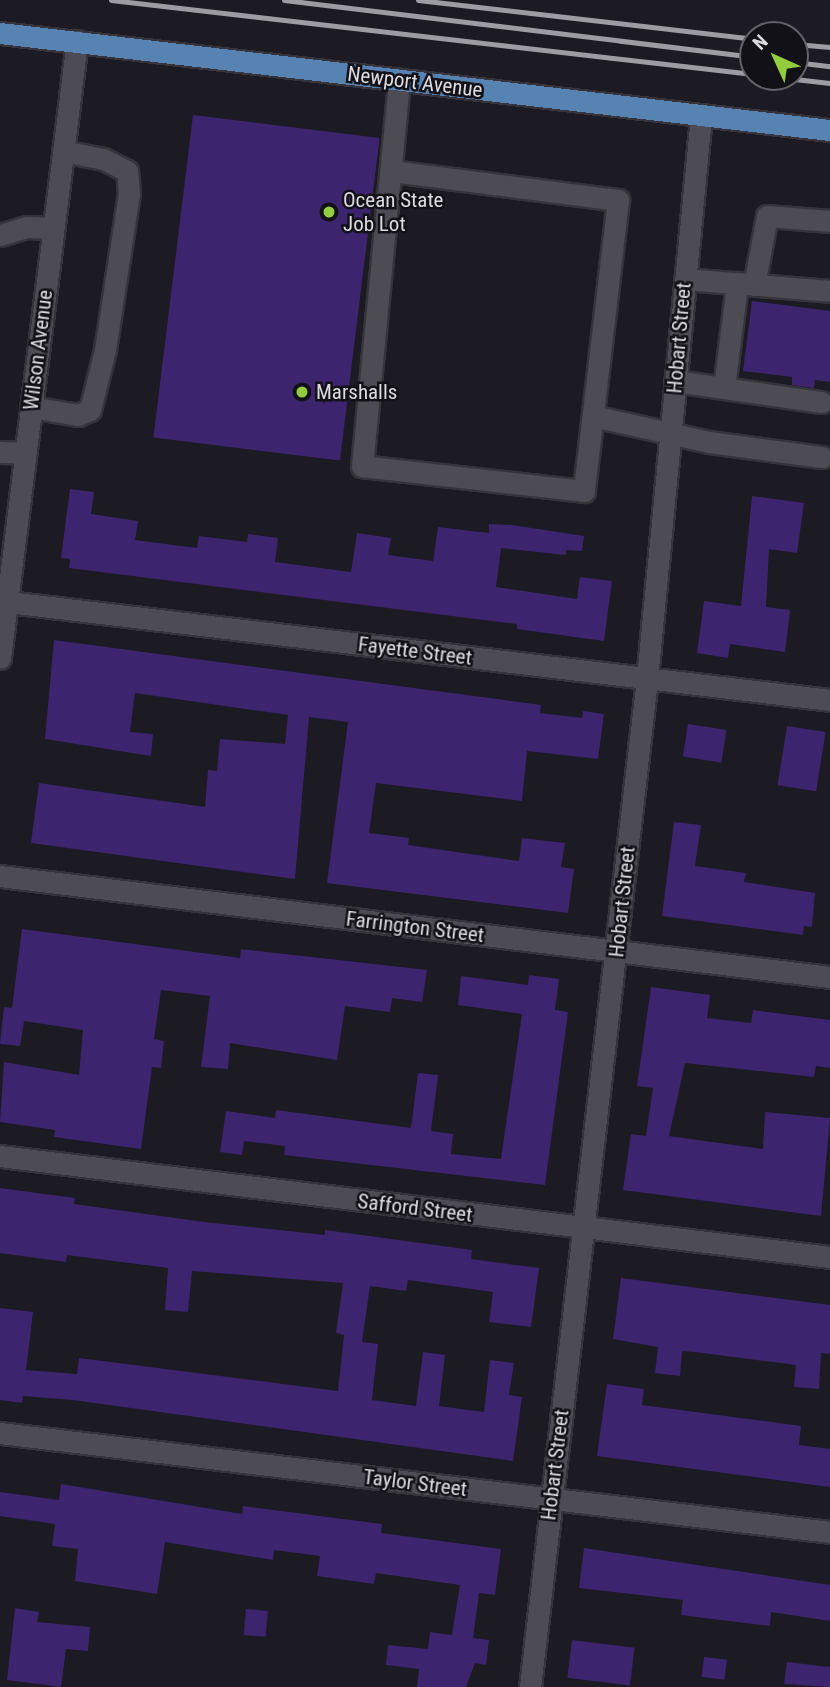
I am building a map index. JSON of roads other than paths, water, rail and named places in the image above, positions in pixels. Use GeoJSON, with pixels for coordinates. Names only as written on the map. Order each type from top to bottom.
{"type":"FeatureCollection","features":[{"type":"Feature","properties":{"kind":"main road","name":"Newport Avenue"},"geometry":{"type":"LineString","coordinates":[[0,33],[830,130]]}},
{"type":"Feature","properties":{"kind":"street","name":"Wilson Avenue"},"geometry":{"type":"LineString","coordinates":[[0,658],[3,602],[31,407],[76,41]]}},
{"type":"Feature","properties":{"kind":"street"},"geometry":{"type":"LineString","coordinates":[[391,171],[618,200],[584,491],[362,466],[399,80]]}},
{"type":"Feature","properties":{"kind":"street","name":"Hobart Street"},"geometry":{"type":"LineString","coordinates":[[530,1687],[647,679],[701,116]]}},
{"type":"Feature","properties":{"kind":"street"},"geometry":{"type":"LineString","coordinates":[[31,407],[78,415],[90,410],[105,350],[130,192],[127,171],[103,159],[63,151]]}},
{"type":"Feature","properties":{"kind":"street"},"geometry":{"type":"LineString","coordinates":[[724,388],[745,284],[767,216],[830,221]]}},
{"type":"Feature","properties":{"kind":"street"},"geometry":{"type":"LineString","coordinates":[[0,236],[26,227],[53,228]]}},
{"type":"Feature","properties":{"kind":"street"},"geometry":{"type":"LineString","coordinates":[[685,279],[830,291]]}},
{"type":"Feature","properties":{"kind":"street"},"geometry":{"type":"LineString","coordinates":[[676,381],[821,402]]}},
{"type":"Feature","properties":{"kind":"street"},"geometry":{"type":"LineString","coordinates":[[593,416],[671,430],[709,442],[822,457]]}},
{"type":"Feature","properties":{"kind":"street"},"geometry":{"type":"LineString","coordinates":[[0,452],[25,453]]}},
{"type":"Feature","properties":{"kind":"street","name":"Fayette Street"},"geometry":{"type":"LineString","coordinates":[[3,602],[830,700]]}},
{"type":"Feature","properties":{"kind":"street","name":"Farrington Street"},"geometry":{"type":"LineString","coordinates":[[0,876],[830,977]]}},
{"type":"Feature","properties":{"kind":"street","name":"Safford Street"},"geometry":{"type":"LineString","coordinates":[[0,1156],[830,1257]]}},
{"type":"Feature","properties":{"kind":"street","name":"Taylor Street"},"geometry":{"type":"LineString","coordinates":[[0,1433],[830,1532]]}},
{"type":"Feature","properties":{"kind":"railway"},"geometry":{"type":"LineString","coordinates":[[111,0],[739,72]]}},
{"type":"Feature","properties":{"kind":"railway"},"geometry":{"type":"LineString","coordinates":[[284,0],[739,55]]}},
{"type":"Feature","properties":{"kind":"railway"},"geometry":{"type":"LineString","coordinates":[[418,0],[739,37]]}},
{"type":"Feature","properties":{"kind":"railway"},"geometry":{"type":"LineString","coordinates":[[809,45],[830,47]]}},
{"type":"Feature","properties":{"kind":"railway"},"geometry":{"type":"LineString","coordinates":[[809,64],[830,66]]}},
{"type":"Feature","properties":{"kind":"railway"},"geometry":{"type":"LineString","coordinates":[[809,81],[830,83]]}},
{"type":"Feature","properties":{"kind":"place","name":"Ocean State Job Lot"},"geometry":{"type":"Point","coordinates":[329,212]}},
{"type":"Feature","properties":{"kind":"place","name":"Marshalls"},"geometry":{"type":"Point","coordinates":[302,392]}}]}
